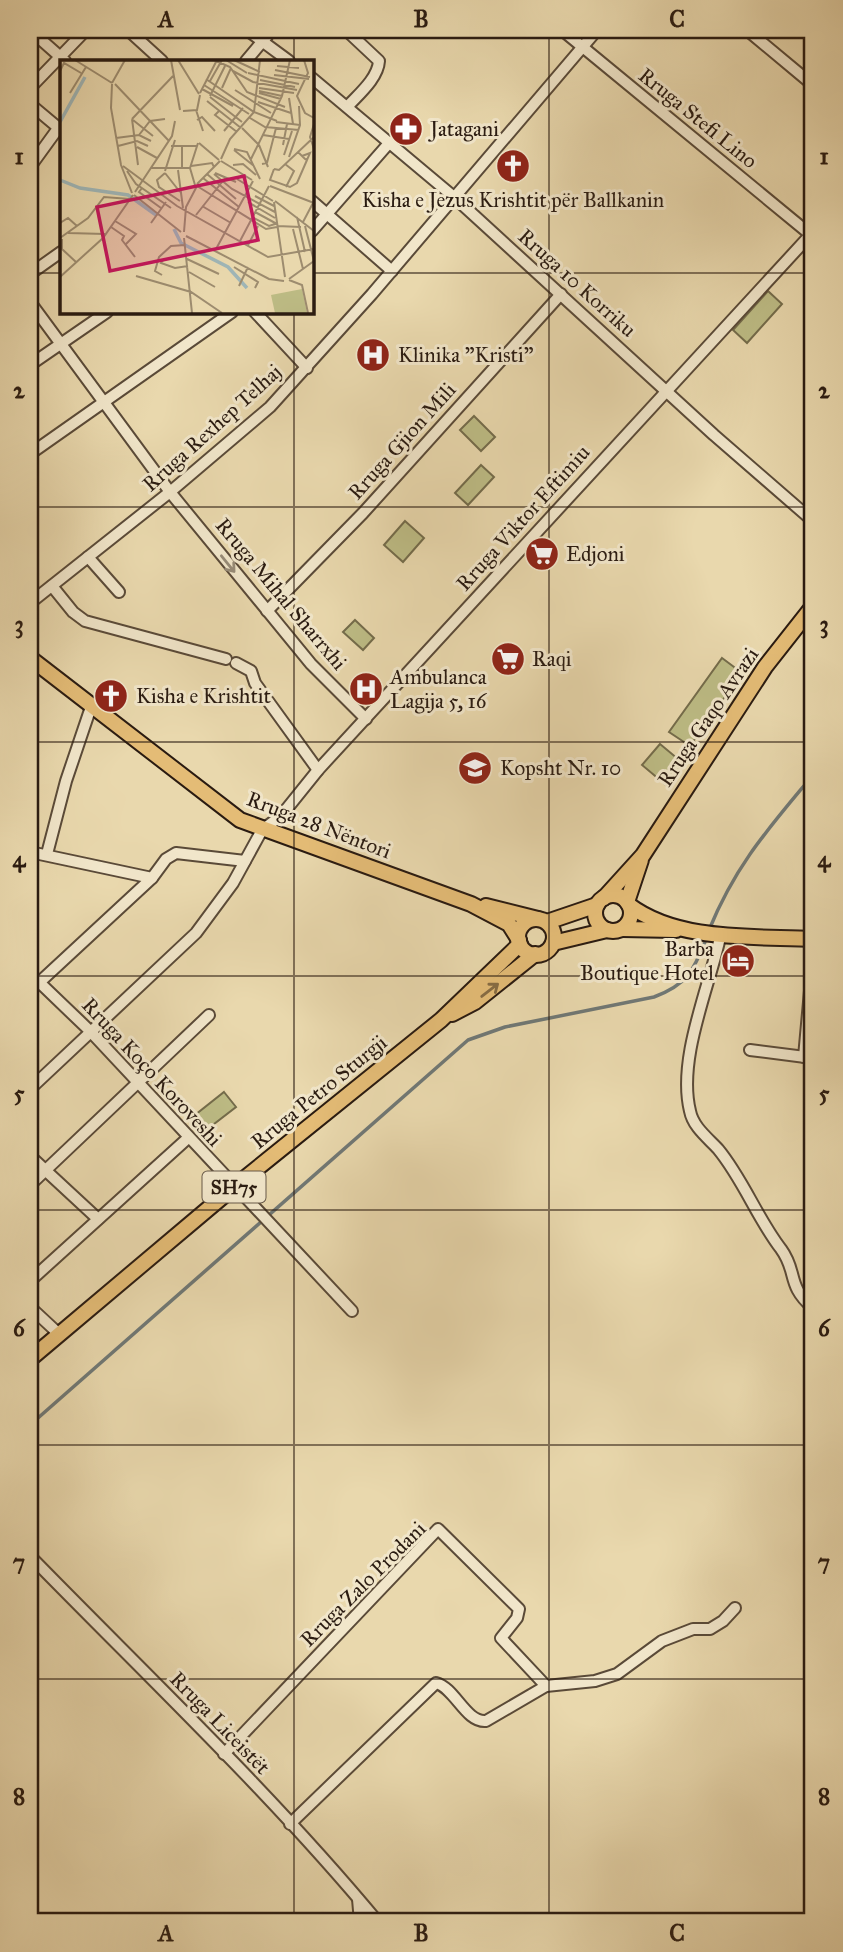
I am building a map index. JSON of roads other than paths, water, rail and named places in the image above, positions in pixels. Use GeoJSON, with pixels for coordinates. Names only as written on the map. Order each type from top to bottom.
{"type":"FeatureCollection","features":[{"type":"Feature","properties":{"kind":"main road","name":"Rruga Gaqo Avrazi"},"geometry":{"type":"LineString","coordinates":[[600,902],[643,855],[765,667],[813,606]]}},
{"type":"Feature","properties":{"kind":"main road","name":"Rruga 28 Nëntori"},"geometry":{"type":"LineString","coordinates":[[30,660],[92,704],[240,820],[261,830],[471,904],[509,924],[520,942]]}},
{"type":"Feature","properties":{"kind":"main road","name":"Rruga Gaqo Avrazi"},"geometry":{"type":"LineString","coordinates":[[628,904],[643,855]]}},
{"type":"Feature","properties":{"kind":"main road","name":"SH75"},"geometry":{"type":"LineString","coordinates":[[520,942],[520,929],[525,923],[536,919],[545,921],[618,896],[639,913],[682,930]]}},
{"type":"Feature","properties":{"kind":"main road"},"geometry":{"type":"LineString","coordinates":[[600,902],[596,920],[614,929],[630,916],[628,904]]}},
{"type":"Feature","properties":{"kind":"main road","name":"Rruga 28 Nëntori"},"geometry":{"type":"LineString","coordinates":[[471,904],[506,909],[545,921]]}},
{"type":"Feature","properties":{"kind":"main road"},"geometry":{"type":"LineString","coordinates":[[545,921],[553,932],[553,943]]}},
{"type":"Feature","properties":{"kind":"main road","name":"SH75"},"geometry":{"type":"LineString","coordinates":[[535,954],[546,952],[553,943],[614,929],[682,930],[813,939]]}},
{"type":"Feature","properties":{"kind":"main road"},"geometry":{"type":"LineString","coordinates":[[520,942],[528,952],[535,954]]}},
{"type":"Feature","properties":{"kind":"main road","name":"Rruga Petro Sturgji"},"geometry":{"type":"LineString","coordinates":[[30,1359],[234,1187],[441,1020],[520,942]]}},
{"type":"Feature","properties":{"kind":"main road","name":"Rruga Petro Sturgji"},"geometry":{"type":"LineString","coordinates":[[441,1020],[475,1002],[535,954]]}},
{"type":"Feature","properties":{"kind":"street"},"geometry":{"type":"LineString","coordinates":[[30,30],[62,59],[86,30]]}},
{"type":"Feature","properties":{"kind":"street"},"geometry":{"type":"LineString","coordinates":[[128,30],[161,60]]}},
{"type":"Feature","properties":{"kind":"street"},"geometry":{"type":"LineString","coordinates":[[247,30],[288,60]]}},
{"type":"Feature","properties":{"kind":"street"},"geometry":{"type":"LineString","coordinates":[[247,60],[272,30]]}},
{"type":"Feature","properties":{"kind":"street"},"geometry":{"type":"LineString","coordinates":[[346,30],[379,61],[379,68],[348,106]]}},
{"type":"Feature","properties":{"kind":"street","name":"Rruga Stefi Lino"},"geometry":{"type":"LineString","coordinates":[[562,30],[812,233]]}},
{"type":"Feature","properties":{"kind":"street","name":"Rruga Rexhep Telhaj"},"geometry":{"type":"LineString","coordinates":[[30,603],[170,492],[264,412],[392,271],[597,30]]}},
{"type":"Feature","properties":{"kind":"street"},"geometry":{"type":"LineString","coordinates":[[747,30],[813,85]]}},
{"type":"Feature","properties":{"kind":"street"},"geometry":{"type":"LineString","coordinates":[[30,88],[60,61]]}},
{"type":"Feature","properties":{"kind":"street","name":"Rruga 10 Korriku"},"geometry":{"type":"LineString","coordinates":[[313,79],[454,197],[813,521]]}},
{"type":"Feature","properties":{"kind":"street"},"geometry":{"type":"LineString","coordinates":[[30,104],[60,129],[30,167]]}},
{"type":"Feature","properties":{"kind":"street"},"geometry":{"type":"LineString","coordinates":[[313,230],[390,142]]}},
{"type":"Feature","properties":{"kind":"street"},"geometry":{"type":"LineString","coordinates":[[313,202],[392,271]]}},
{"type":"Feature","properties":{"kind":"street","name":"Rruga Viktor Eftimiu"},"geometry":{"type":"LineString","coordinates":[[261,830],[281,816],[318,770],[812,233]]}},
{"type":"Feature","properties":{"kind":"street"},"geometry":{"type":"LineString","coordinates":[[30,274],[60,253]]}},
{"type":"Feature","properties":{"kind":"street","name":"Rruga Gjion Mili"},"geometry":{"type":"LineString","coordinates":[[267,611],[363,513],[561,294]]}},
{"type":"Feature","properties":{"kind":"street","name":"Rruga Mihal Sharrxhi"},"geometry":{"type":"LineString","coordinates":[[30,302],[170,492],[311,664],[366,719]]}},
{"type":"Feature","properties":{"kind":"street"},"geometry":{"type":"LineString","coordinates":[[30,365],[106,313]]}},
{"type":"Feature","properties":{"kind":"street"},"geometry":{"type":"LineString","coordinates":[[30,454],[231,313]]}},
{"type":"Feature","properties":{"kind":"street"},"geometry":{"type":"LineString","coordinates":[[256,313],[306,368]]}},
{"type":"Feature","properties":{"kind":"street"},"geometry":{"type":"LineString","coordinates":[[88,558],[119,592]]}},
{"type":"Feature","properties":{"kind":"street"},"geometry":{"type":"LineString","coordinates":[[52,586],[73,612],[85,621],[231,661],[251,671],[256,683],[318,770]]}},
{"type":"Feature","properties":{"kind":"street"},"geometry":{"type":"LineString","coordinates":[[92,704],[66,780],[36,854],[152,878]]}},
{"type":"Feature","properties":{"kind":"street"},"geometry":{"type":"LineString","coordinates":[[30,1089],[196,933],[233,883],[261,830]]}},
{"type":"Feature","properties":{"kind":"street"},"geometry":{"type":"LineString","coordinates":[[30,991],[152,878],[166,859],[176,853],[244,861]]}},
{"type":"Feature","properties":{"kind":"street"},"geometry":{"type":"LineString","coordinates":[[718,933],[692,1051],[689,1074],[690,1115],[730,1166],[765,1230],[787,1258],[796,1291],[813,1308]]}},
{"type":"Feature","properties":{"kind":"street","name":"Rruga Koço Koroveshi"},"geometry":{"type":"LineString","coordinates":[[39,982],[90,1031],[352,1311]]}},
{"type":"Feature","properties":{"kind":"street"},"geometry":{"type":"LineString","coordinates":[[750,1050],[809,1057],[810,991],[813,983]]}},
{"type":"Feature","properties":{"kind":"street"},"geometry":{"type":"LineString","coordinates":[[30,1185],[136,1081],[209,1015]]}},
{"type":"Feature","properties":{"kind":"street"},"geometry":{"type":"LineString","coordinates":[[30,1281],[188,1138]]}},
{"type":"Feature","properties":{"kind":"street"},"geometry":{"type":"LineString","coordinates":[[30,1156],[98,1219]]}},
{"type":"Feature","properties":{"kind":"street"},"geometry":{"type":"LineString","coordinates":[[30,1307],[59,1334]]}},
{"type":"Feature","properties":{"kind":"street","name":"Rruga Zalo Prodani"},"geometry":{"type":"LineString","coordinates":[[224,1754],[438,1529],[519,1609],[517,1618],[501,1638],[546,1686]]}},
{"type":"Feature","properties":{"kind":"street","name":"Rruga Liceistët"},"geometry":{"type":"LineString","coordinates":[[30,1556],[224,1754],[378,1922]]}},
{"type":"Feature","properties":{"kind":"street"},"geometry":{"type":"LineString","coordinates":[[290,1824],[431,1685],[439,1683],[444,1686],[482,1722],[546,1686],[595,1681],[617,1674],[662,1641],[693,1629],[710,1629],[723,1621],[734,1608]]}},
{"type":"Feature","properties":{"kind":"street"},"geometry":{"type":"LineString","coordinates":[[358,1899],[360,1922]]}},
{"type":"Feature","properties":{"kind":"waterway"},"geometry":{"type":"LineString","coordinates":[[709,930],[742,866],[813,775]]}},
{"type":"Feature","properties":{"kind":"waterway"},"geometry":{"type":"LineString","coordinates":[[30,1425],[468,1040],[505,1027],[654,997],[666,992],[688,974],[707,937]]}},
{"type":"Feature","properties":{"kind":"place","name":"Jatagani"},"geometry":{"type":"Point","coordinates":[406,129]}},
{"type":"Feature","properties":{"kind":"place","name":"Kisha e Jezus Krishtit për Ballkanin"},"geometry":{"type":"Point","coordinates":[513,166]}},
{"type":"Feature","properties":{"kind":"place","name":"Klinika \"Kristi\""},"geometry":{"type":"Point","coordinates":[373,355]}},
{"type":"Feature","properties":{"kind":"place","name":"Edjoni"},"geometry":{"type":"Point","coordinates":[542,554]}},
{"type":"Feature","properties":{"kind":"place","name":"Raqi"},"geometry":{"type":"Point","coordinates":[508,659]}},
{"type":"Feature","properties":{"kind":"place","name":"Ambulanca Lagija 5, 16"},"geometry":{"type":"Point","coordinates":[366,689]}},
{"type":"Feature","properties":{"kind":"place","name":"Kisha e Krishtit"},"geometry":{"type":"Point","coordinates":[111,696]}},
{"type":"Feature","properties":{"kind":"place","name":"Kopsht Nr. 10"},"geometry":{"type":"Point","coordinates":[475,768]}},
{"type":"Feature","properties":{"kind":"place","name":"Barba Boutique Hotel"},"geometry":{"type":"Point","coordinates":[738,961]}}]}
